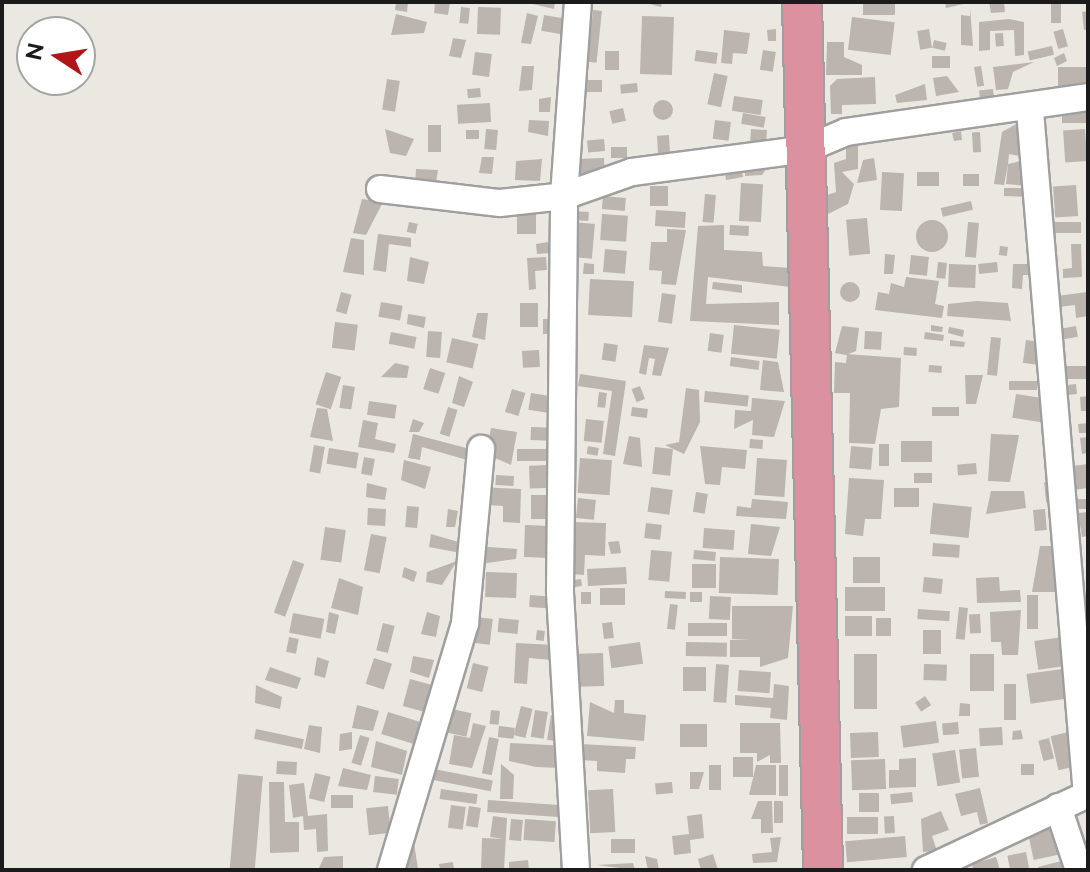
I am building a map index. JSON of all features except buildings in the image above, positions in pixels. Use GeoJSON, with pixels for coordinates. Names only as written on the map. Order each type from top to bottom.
{"type":"FeatureCollection","features":[{"type":"Feature","properties":{"kind":"highway"},"geometry":{"type":"LineString","coordinates":[[802,2],[823,870]]}},
{"type":"Feature","properties":{"kind":"street"},"geometry":{"type":"LineString","coordinates":[[576,870],[560,591],[564,196],[578,2]]}},
{"type":"Feature","properties":{"kind":"street"},"geometry":{"type":"LineString","coordinates":[[380,189],[500,203],[564,196],[632,172],[806,149],[846,132],[1030,111],[1088,97]]}},
{"type":"Feature","properties":{"kind":"street"},"geometry":{"type":"LineString","coordinates":[[926,870],[1088,794],[1030,111]]}},
{"type":"Feature","properties":{"kind":"street"},"geometry":{"type":"LineString","coordinates":[[391,870],[465,623],[481,449]]}},
{"type":"Feature","properties":{"kind":"street"},"geometry":{"type":"LineString","coordinates":[[1058,807],[1079,870]]}}]}
